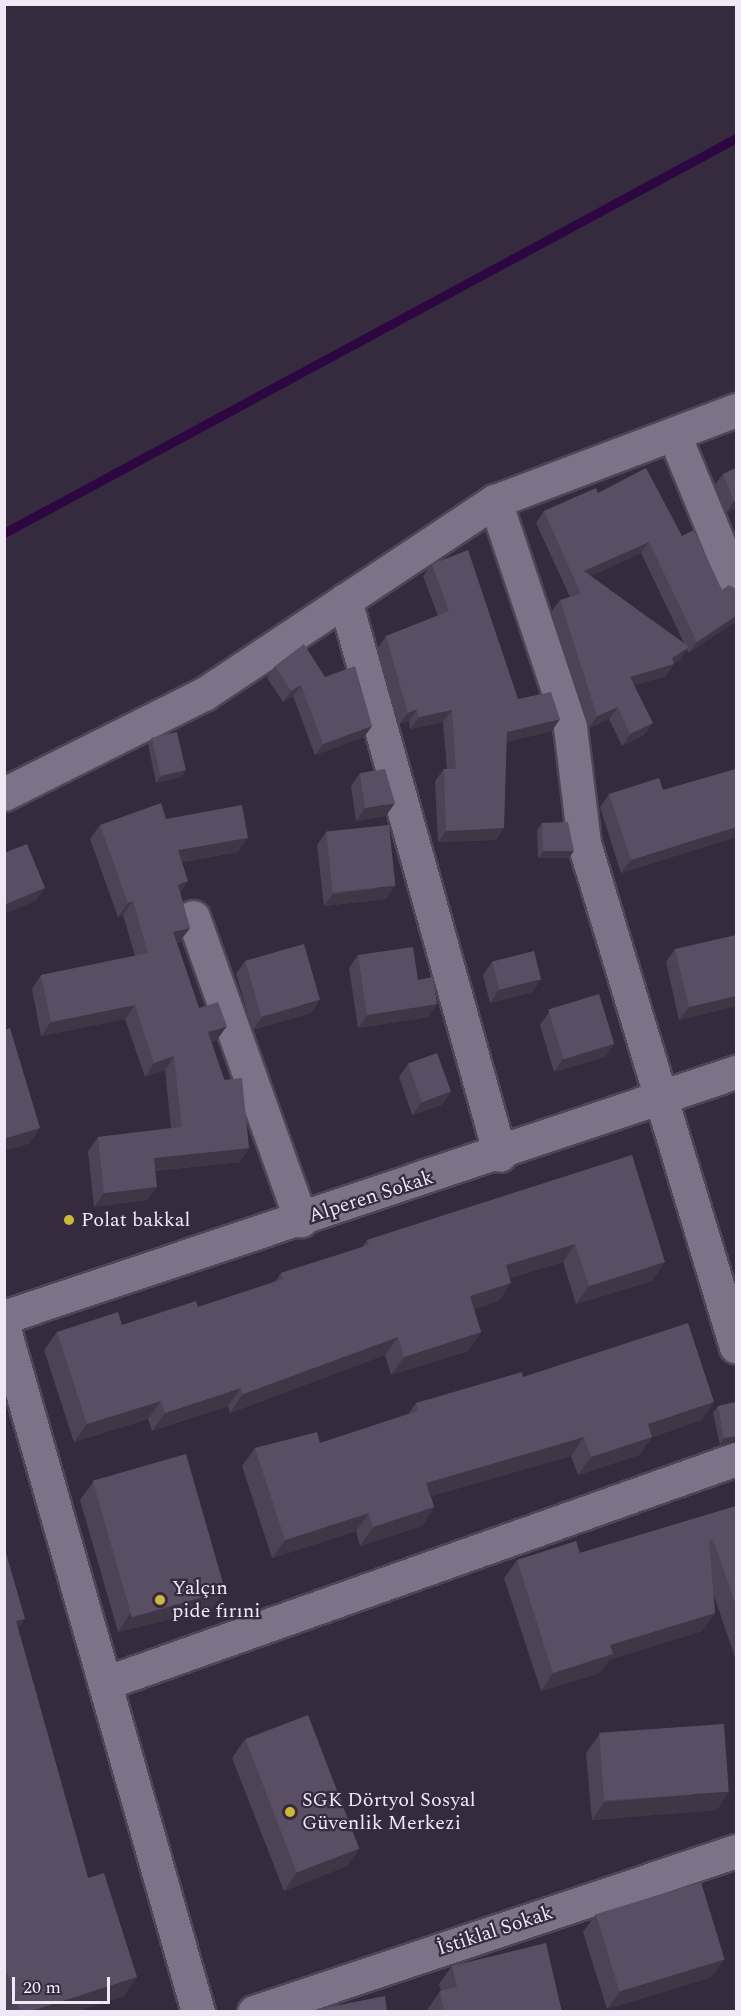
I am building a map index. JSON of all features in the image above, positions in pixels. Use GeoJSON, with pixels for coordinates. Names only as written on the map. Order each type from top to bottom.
{"type":"FeatureCollection","features":[{"type":"Feature","properties":{"kind":"street"},"geometry":{"type":"LineString","coordinates":[[4,794],[204,694],[495,501],[675,437],[736,410]]}},
{"type":"Feature","properties":{"kind":"street"},"geometry":{"type":"LineString","coordinates":[[675,437],[736,586]]}},
{"type":"Feature","properties":{"kind":"street"},"geometry":{"type":"LineString","coordinates":[[495,501],[570,727],[584,843],[736,1347]]}},
{"type":"Feature","properties":{"kind":"street"},"geometry":{"type":"LineString","coordinates":[[345,600],[500,1155]]}},
{"type":"Feature","properties":{"kind":"street"},"geometry":{"type":"LineString","coordinates":[[193,917],[301,1220]]}},
{"type":"Feature","properties":{"kind":"street","name":"Alperen Sokak"},"geometry":{"type":"LineString","coordinates":[[4,1317],[500,1155],[736,1072]]}},
{"type":"Feature","properties":{"kind":"street"},"geometry":{"type":"LineString","coordinates":[[4,1329],[198,2012]]}},
{"type":"Feature","properties":{"kind":"street"},"geometry":{"type":"LineString","coordinates":[[105,1683],[736,1459]]}},
{"type":"Feature","properties":{"kind":"street","name":"İstiklal Sokak"},"geometry":{"type":"LineString","coordinates":[[254,2012],[736,1851]]}},
{"type":"Feature","properties":{"kind":"building"},"geometry":{"type":"Polygon","coordinates":[[[646,468],[682,536],[694,530],[722,590],[729,585],[736,589],[736,616],[697,642],[649,542],[584,571],[689,647],[672,658],[674,664],[630,677],[653,723],[630,734],[618,707],[597,716],[560,600],[581,594],[544,511],[596,488],[598,493],[646,468]]]}},
{"type":"Feature","properties":{"kind":"building"},"geometry":{"type":"Polygon","coordinates":[[[736,468],[736,500],[734,501],[723,474],[736,468]]]}},
{"type":"Feature","properties":{"kind":"building"},"geometry":{"type":"Polygon","coordinates":[[[468,550],[518,699],[551,692],[560,719],[507,732],[504,828],[446,831],[444,769],[456,769],[452,710],[419,717],[417,709],[408,713],[386,636],[449,611],[432,564],[468,550]]]}},
{"type":"Feature","properties":{"kind":"building"},"geometry":{"type":"Polygon","coordinates":[[[304,644],[325,677],[355,666],[372,726],[323,744],[301,685],[291,691],[275,666],[304,644]]]}},
{"type":"Feature","properties":{"kind":"building"},"geometry":{"type":"Polygon","coordinates":[[[177,732],[186,770],[160,776],[152,738],[177,732]]]}},
{"type":"Feature","properties":{"kind":"building"},"geometry":{"type":"Polygon","coordinates":[[[385,769],[395,803],[365,808],[360,773],[385,769]]]}},
{"type":"Feature","properties":{"kind":"building"},"geometry":{"type":"Polygon","coordinates":[[[736,769],[736,827],[631,860],[609,794],[659,778],[663,790],[736,769]]]}},
{"type":"Feature","properties":{"kind":"building"},"geometry":{"type":"Polygon","coordinates":[[[161,803],[166,819],[242,805],[248,838],[178,850],[188,881],[178,885],[190,928],[173,932],[199,1008],[218,1002],[227,1026],[208,1032],[224,1080],[242,1078],[249,1148],[154,1158],[157,1187],[104,1193],[98,1137],[182,1127],[174,1056],[154,1063],[135,1005],[51,1022],[41,975],[148,953],[133,901],[128,903],[100,825],[161,803]]]}},
{"type":"Feature","properties":{"kind":"building"},"geometry":{"type":"Polygon","coordinates":[[[568,822],[574,851],[543,851],[542,823],[568,822]]]}},
{"type":"Feature","properties":{"kind":"building"},"geometry":{"type":"Polygon","coordinates":[[[389,825],[395,886],[333,892],[326,832],[389,825]]]}},
{"type":"Feature","properties":{"kind":"building"},"geometry":{"type":"Polygon","coordinates":[[[27,844],[45,888],[4,905],[4,853],[27,844]]]}},
{"type":"Feature","properties":{"kind":"building"},"geometry":{"type":"Polygon","coordinates":[[[736,935],[736,996],[689,1007],[675,949],[736,935]]]}},
{"type":"Feature","properties":{"kind":"building"},"geometry":{"type":"Polygon","coordinates":[[[304,944],[320,1000],[261,1017],[245,961],[304,944]]]}},
{"type":"Feature","properties":{"kind":"building"},"geometry":{"type":"Polygon","coordinates":[[[413,947],[418,980],[433,977],[437,1004],[367,1015],[358,955],[413,947]]]}},
{"type":"Feature","properties":{"kind":"building"},"geometry":{"type":"Polygon","coordinates":[[[534,951],[541,979],[499,990],[492,961],[534,951]]]}},
{"type":"Feature","properties":{"kind":"building"},"geometry":{"type":"Polygon","coordinates":[[[599,994],[614,1044],[564,1059],[548,1009],[599,994]]]}},
{"type":"Feature","properties":{"kind":"building"},"geometry":{"type":"Polygon","coordinates":[[[10,1028],[40,1128],[4,1139],[4,1030],[10,1028]]]}},
{"type":"Feature","properties":{"kind":"building"},"geometry":{"type":"Polygon","coordinates":[[[437,1053],[451,1092],[422,1102],[408,1064],[437,1053]]]}},
{"type":"Feature","properties":{"kind":"building"},"geometry":{"type":"Polygon","coordinates":[[[632,1155],[665,1262],[589,1286],[575,1244],[506,1265],[511,1283],[470,1296],[481,1332],[404,1357],[398,1337],[243,1394],[241,1388],[165,1413],[161,1401],[87,1424],[57,1332],[118,1312],[122,1325],[196,1301],[198,1307],[283,1279],[281,1273],[369,1245],[367,1240],[632,1155]]]}},
{"type":"Feature","properties":{"kind":"building"},"geometry":{"type":"Polygon","coordinates":[[[688,1323],[714,1402],[648,1424],[652,1437],[591,1457],[584,1437],[426,1483],[434,1507],[373,1527],[369,1513],[285,1540],[255,1448],[317,1432],[320,1443],[418,1411],[416,1403],[522,1372],[523,1377],[688,1323]]]}},
{"type":"Feature","properties":{"kind":"building"},"geometry":{"type":"Polygon","coordinates":[[[736,1402],[736,1436],[724,1438],[718,1406],[736,1402]]]}},
{"type":"Feature","properties":{"kind":"building"},"geometry":{"type":"Polygon","coordinates":[[[186,1454],[225,1590],[132,1617],[93,1481],[186,1454]]]}},
{"type":"Feature","properties":{"kind":"building"},"geometry":{"type":"Polygon","coordinates":[[[736,1506],[736,1605],[713,1540],[709,1541],[715,1613],[610,1645],[613,1654],[553,1673],[517,1560],[576,1541],[580,1553],[736,1506]]]}},
{"type":"Feature","properties":{"kind":"building"},"geometry":{"type":"Polygon","coordinates":[[[4,1546],[25,1619],[16,1621],[88,1878],[104,1873],[137,1977],[28,2012],[20,2012],[8,1973],[4,1974],[4,1546]]]}},
{"type":"Feature","properties":{"kind":"building","name":"SGK Dörtyol Sosyal Güvenlik Merkezi"},"geometry":{"type":"Polygon","coordinates":[[[308,1715],[359,1849],[297,1873],[245,1739],[308,1715]]]}},
{"type":"Feature","properties":{"kind":"building"},"geometry":{"type":"Polygon","coordinates":[[[724,1724],[729,1792],[604,1801],[599,1733],[724,1724]]]}},
{"type":"Feature","properties":{"kind":"building"},"geometry":{"type":"Polygon","coordinates":[[[701,1882],[725,1959],[619,1992],[596,1914],[701,1882]]]}},
{"type":"Feature","properties":{"kind":"building"},"geometry":{"type":"Polygon","coordinates":[[[546,1943],[562,2012],[444,2012],[440,1991],[457,1987],[452,1966],[546,1943]]]}},
{"type":"Feature","properties":{"kind":"building"},"geometry":{"type":"Polygon","coordinates":[[[385,1996],[387,2012],[304,2012],[385,1996]]]}},
{"type":"Feature","properties":{"kind":"waterway"},"geometry":{"type":"LineString","coordinates":[[4,533],[736,138]]}},
{"type":"Feature","properties":{"kind":"place","name":"Polat bakkal"},"geometry":{"type":"Point","coordinates":[69,1220]}},
{"type":"Feature","properties":{"kind":"place","name":"Yalçın pide fırıni"},"geometry":{"type":"Point","coordinates":[160,1600]}},
{"type":"Feature","properties":{"kind":"place","name":"SGK Dörtyol Sosyal Güvenlik Merkezi"},"geometry":{"type":"Point","coordinates":[290,1812]}}]}
